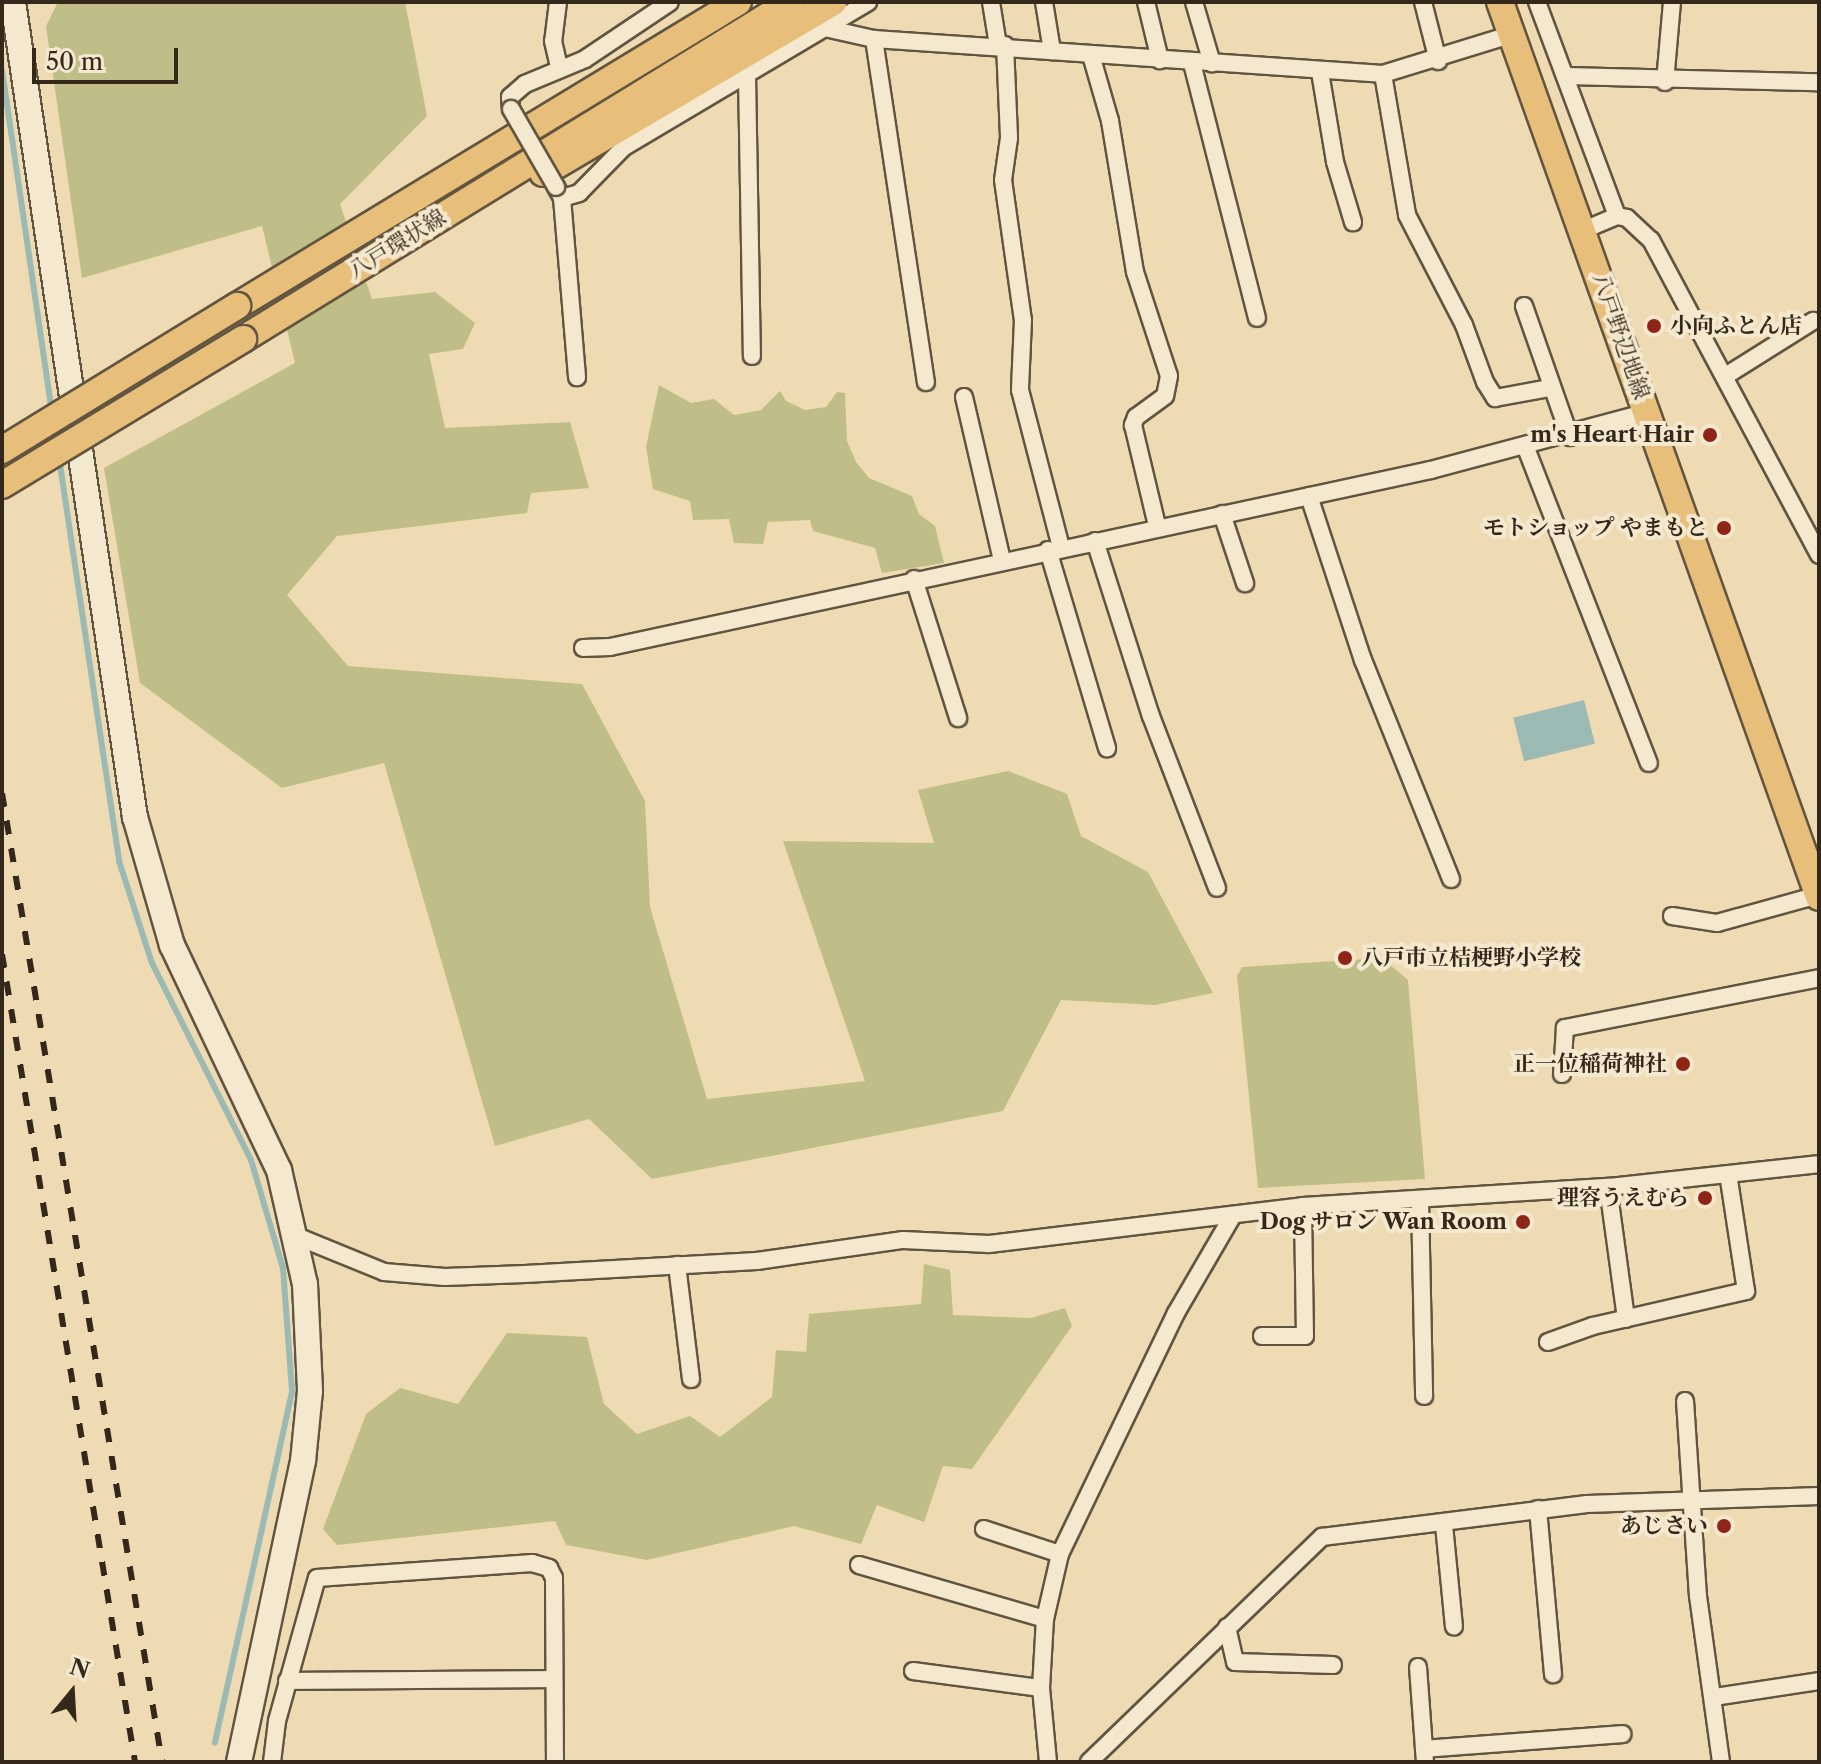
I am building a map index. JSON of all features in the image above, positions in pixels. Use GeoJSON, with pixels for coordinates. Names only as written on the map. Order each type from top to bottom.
{"type":"FeatureCollection","features":[{"type":"Feature","properties":{"kind":"main road"},"geometry":{"type":"LineString","coordinates":[[376,223],[550,102],[711,2]]}},
{"type":"Feature","properties":{"kind":"main road","name":"八戸環状線"},"geometry":{"type":"LineString","coordinates":[[2,450],[738,2]]}},
{"type":"Feature","properties":{"kind":"main road","name":"八戸環状線"},"geometry":{"type":"LineString","coordinates":[[2,485],[791,2]]}},
{"type":"Feature","properties":{"kind":"main road"},"geometry":{"type":"LineString","coordinates":[[354,271],[577,156],[833,2]]}},
{"type":"Feature","properties":{"kind":"main road","name":"八戸野辺地線"},"geometry":{"type":"LineString","coordinates":[[1500,2],[1584,230],[1819,896]]}},
{"type":"Feature","properties":{"kind":"street"},"geometry":{"type":"LineString","coordinates":[[13,2],[135,817],[172,945],[279,1170],[296,1236],[310,1335],[303,1461],[239,1762]]}},
{"type":"Feature","properties":{"kind":"street"},"geometry":{"type":"LineString","coordinates":[[558,2],[553,41],[559,67]]}},
{"type":"Feature","properties":{"kind":"street"},"geometry":{"type":"LineString","coordinates":[[639,2],[663,6]]}},
{"type":"Feature","properties":{"kind":"street"},"geometry":{"type":"LineString","coordinates":[[559,193],[579,193],[624,147],[868,2]]}},
{"type":"Feature","properties":{"kind":"street"},"geometry":{"type":"LineString","coordinates":[[991,2],[1001,45],[1009,138],[1003,180],[1023,320],[1020,390],[1054,548],[1107,748]]}},
{"type":"Feature","properties":{"kind":"street"},"geometry":{"type":"LineString","coordinates":[[1044,2],[1052,51]]}},
{"type":"Feature","properties":{"kind":"street"},"geometry":{"type":"LineString","coordinates":[[1146,2],[1160,60]]}},
{"type":"Feature","properties":{"kind":"street"},"geometry":{"type":"LineString","coordinates":[[1194,2],[1212,63]]}},
{"type":"Feature","properties":{"kind":"street"},"geometry":{"type":"LineString","coordinates":[[1423,2],[1438,61]]}},
{"type":"Feature","properties":{"kind":"street"},"geometry":{"type":"LineString","coordinates":[[1537,2],[1617,216]]}},
{"type":"Feature","properties":{"kind":"street"},"geometry":{"type":"LineString","coordinates":[[1665,82],[1672,2]]}},
{"type":"Feature","properties":{"kind":"street"},"geometry":{"type":"LineString","coordinates":[[577,377],[559,193],[511,109],[510,97],[525,84],[559,67],[585,59],[663,6]]}},
{"type":"Feature","properties":{"kind":"street"},"geometry":{"type":"LineString","coordinates":[[825,28],[874,39],[1001,45],[1192,63],[1383,74],[1438,61],[1513,34]]}},
{"type":"Feature","properties":{"kind":"street"},"geometry":{"type":"LineString","coordinates":[[874,39],[926,382]]}},
{"type":"Feature","properties":{"kind":"street"},"geometry":{"type":"LineString","coordinates":[[1091,55],[1110,121],[1135,272],[1169,376],[1165,396],[1136,417],[1133,425],[1157,526]]}},
{"type":"Feature","properties":{"kind":"street"},"geometry":{"type":"LineString","coordinates":[[1192,63],[1257,318]]}},
{"type":"Feature","properties":{"kind":"street"},"geometry":{"type":"LineString","coordinates":[[1320,72],[1335,162],[1353,222]]}},
{"type":"Feature","properties":{"kind":"street"},"geometry":{"type":"LineString","coordinates":[[1383,74],[1407,215],[1464,325],[1485,382],[1495,398],[1550,388]]}},
{"type":"Feature","properties":{"kind":"street"},"geometry":{"type":"LineString","coordinates":[[747,75],[752,356]]}},
{"type":"Feature","properties":{"kind":"street"},"geometry":{"type":"LineString","coordinates":[[1565,76],[1665,82],[1819,82]]}},
{"type":"Feature","properties":{"kind":"street"},"geometry":{"type":"LineString","coordinates":[[1584,230],[1617,216],[1639,225],[1651,240],[1727,375],[1819,555]]}},
{"type":"Feature","properties":{"kind":"street"},"geometry":{"type":"LineString","coordinates":[[1524,306],[1550,388],[1570,437]]}},
{"type":"Feature","properties":{"kind":"street"},"geometry":{"type":"LineString","coordinates":[[1727,375],[1813,321]]}},
{"type":"Feature","properties":{"kind":"street"},"geometry":{"type":"LineString","coordinates":[[964,397],[1002,560]]}},
{"type":"Feature","properties":{"kind":"street"},"geometry":{"type":"LineString","coordinates":[[583,648],[610,647],[1054,548],[1526,448],[1647,412]]}},
{"type":"Feature","properties":{"kind":"street"},"geometry":{"type":"LineString","coordinates":[[1526,448],[1649,763]]}},
{"type":"Feature","properties":{"kind":"street"},"geometry":{"type":"LineString","coordinates":[[1309,496],[1363,660],[1451,879]]}},
{"type":"Feature","properties":{"kind":"street"},"geometry":{"type":"LineString","coordinates":[[1222,514],[1245,583]]}},
{"type":"Feature","properties":{"kind":"street"},"geometry":{"type":"LineString","coordinates":[[1095,541],[1151,716],[1217,888]]}},
{"type":"Feature","properties":{"kind":"street"},"geometry":{"type":"LineString","coordinates":[[914,579],[958,718]]}},
{"type":"Feature","properties":{"kind":"street"},"geometry":{"type":"LineString","coordinates":[[1672,916],[1717,923],[1819,896]]}},
{"type":"Feature","properties":{"kind":"street"},"geometry":{"type":"LineString","coordinates":[[1562,1074],[1565,1028],[1819,978]]}},
{"type":"Feature","properties":{"kind":"street"},"geometry":{"type":"LineString","coordinates":[[296,1236],[384,1272],[445,1277],[757,1261],[903,1240],[989,1244],[1303,1206],[1608,1187],[1819,1164]]}},
{"type":"Feature","properties":{"kind":"street"},"geometry":{"type":"LineString","coordinates":[[1548,1342],[1626,1319],[1746,1291],[1728,1174]]}},
{"type":"Feature","properties":{"kind":"street"},"geometry":{"type":"LineString","coordinates":[[1608,1187],[1626,1319]]}},
{"type":"Feature","properties":{"kind":"street"},"geometry":{"type":"LineString","coordinates":[[1420,1200],[1424,1396]]}},
{"type":"Feature","properties":{"kind":"street"},"geometry":{"type":"LineString","coordinates":[[1262,1336],[1305,1336],[1303,1206]]}},
{"type":"Feature","properties":{"kind":"street"},"geometry":{"type":"LineString","coordinates":[[1048,1762],[1041,1688],[1045,1619],[1060,1554],[1176,1313],[1233,1215]]}},
{"type":"Feature","properties":{"kind":"street"},"geometry":{"type":"LineString","coordinates":[[677,1265],[691,1379]]}},
{"type":"Feature","properties":{"kind":"street"},"geometry":{"type":"LineString","coordinates":[[1685,1401],[1698,1596],[1715,1697],[1721,1762]]}},
{"type":"Feature","properties":{"kind":"street"},"geometry":{"type":"LineString","coordinates":[[1089,1762],[1322,1537],[1444,1525],[1538,1509],[1819,1496]]}},
{"type":"Feature","properties":{"kind":"street"},"geometry":{"type":"LineString","coordinates":[[1538,1509],[1553,1674]]}},
{"type":"Feature","properties":{"kind":"street"},"geometry":{"type":"LineString","coordinates":[[1444,1525],[1454,1627]]}},
{"type":"Feature","properties":{"kind":"street"},"geometry":{"type":"LineString","coordinates":[[984,1529],[1060,1554]]}},
{"type":"Feature","properties":{"kind":"street"},"geometry":{"type":"LineString","coordinates":[[272,1762],[287,1681],[317,1578],[532,1563],[549,1568],[554,1578],[555,1762]]}},
{"type":"Feature","properties":{"kind":"street"},"geometry":{"type":"LineString","coordinates":[[859,1565],[1045,1619]]}},
{"type":"Feature","properties":{"kind":"street"},"geometry":{"type":"LineString","coordinates":[[1227,1627],[1235,1662],[1333,1665]]}},
{"type":"Feature","properties":{"kind":"street"},"geometry":{"type":"LineString","coordinates":[[1418,1667],[1425,1755],[1622,1734]]}},
{"type":"Feature","properties":{"kind":"street"},"geometry":{"type":"LineString","coordinates":[[913,1671],[1041,1688]]}},
{"type":"Feature","properties":{"kind":"street"},"geometry":{"type":"LineString","coordinates":[[287,1681],[554,1679]]}},
{"type":"Feature","properties":{"kind":"street"},"geometry":{"type":"LineString","coordinates":[[1715,1697],[1819,1681]]}},
{"type":"Feature","properties":{"kind":"shaded area"},"geometry":{"type":"Polygon","coordinates":[[[58,2],[405,2],[427,116],[340,204],[372,299],[435,292],[475,323],[463,349],[429,354],[445,428],[570,422],[589,488],[531,493],[527,513],[337,536],[287,595],[348,666],[582,684],[645,801],[650,907],[707,1099],[865,1081],[783,841],[934,843],[918,790],[1008,771],[1067,794],[1081,836],[1148,872],[1213,993],[1155,1005],[1061,1000],[1003,1111],[652,1179],[589,1119],[495,1146],[384,763],[282,788],[140,683],[104,468],[295,363],[262,226],[82,278],[46,26],[58,2]]]}},
{"type":"Feature","properties":{"kind":"shaded area"},"geometry":{"type":"Polygon","coordinates":[[[659,385],[691,403],[714,399],[734,415],[761,410],[780,391],[786,401],[805,410],[826,407],[837,392],[845,393],[847,441],[856,462],[869,478],[912,496],[919,514],[935,526],[944,563],[882,573],[875,548],[813,531],[810,520],[768,522],[763,544],[734,543],[729,519],[693,520],[690,501],[653,489],[646,447],[659,385]]]}},
{"type":"Feature","properties":{"kind":"shaded area"},"geometry":{"type":"Polygon","coordinates":[[[1382,958],[1408,980],[1425,1179],[1258,1188],[1237,976],[1242,967],[1382,958]]]}},
{"type":"Feature","properties":{"kind":"shaded area"},"geometry":{"type":"Polygon","coordinates":[[[924,1264],[950,1270],[953,1315],[1031,1318],[1065,1308],[1072,1326],[972,1469],[943,1466],[924,1522],[877,1505],[861,1544],[794,1526],[647,1560],[566,1545],[555,1521],[337,1545],[323,1529],[366,1414],[400,1388],[458,1404],[507,1333],[587,1337],[604,1404],[637,1434],[690,1416],[720,1437],[772,1397],[776,1350],[806,1352],[809,1314],[921,1304],[924,1264]]]}},
{"type":"Feature","properties":{"kind":"water"},"geometry":{"type":"Polygon","coordinates":[[[1584,700],[1595,744],[1524,761],[1513,718],[1584,700]]]}},
{"type":"Feature","properties":{"kind":"waterway"},"geometry":{"type":"LineString","coordinates":[[2,70],[52,411]]}},
{"type":"Feature","properties":{"kind":"waterway"},"geometry":{"type":"LineString","coordinates":[[59,458],[119,861],[152,963],[251,1160],[283,1268],[292,1392],[215,1743]]}},
{"type":"Feature","properties":{"kind":"railway"},"geometry":{"type":"LineString","coordinates":[[2,793],[162,1762]]}},
{"type":"Feature","properties":{"kind":"railway"},"geometry":{"type":"LineString","coordinates":[[2,954],[135,1762]]}},
{"type":"Feature","properties":{"kind":"place","name":"小向ふとん店"},"geometry":{"type":"Point","coordinates":[1654,326]}},
{"type":"Feature","properties":{"kind":"place","name":"m's Heart Hair"},"geometry":{"type":"Point","coordinates":[1710,435]}},
{"type":"Feature","properties":{"kind":"place","name":"モトショップ やまもと"},"geometry":{"type":"Point","coordinates":[1724,528]}},
{"type":"Feature","properties":{"kind":"place","name":"八戸市立桔梗野小学校"},"geometry":{"type":"Point","coordinates":[1345,958]}},
{"type":"Feature","properties":{"kind":"place","name":"正一位稲荷神社"},"geometry":{"type":"Point","coordinates":[1683,1064]}},
{"type":"Feature","properties":{"kind":"place","name":"理容うえむら"},"geometry":{"type":"Point","coordinates":[1705,1198]}},
{"type":"Feature","properties":{"kind":"place","name":"Dog サロン Wan Room"},"geometry":{"type":"Point","coordinates":[1523,1222]}},
{"type":"Feature","properties":{"kind":"place","name":"あじさい"},"geometry":{"type":"Point","coordinates":[1724,1526]}}]}
